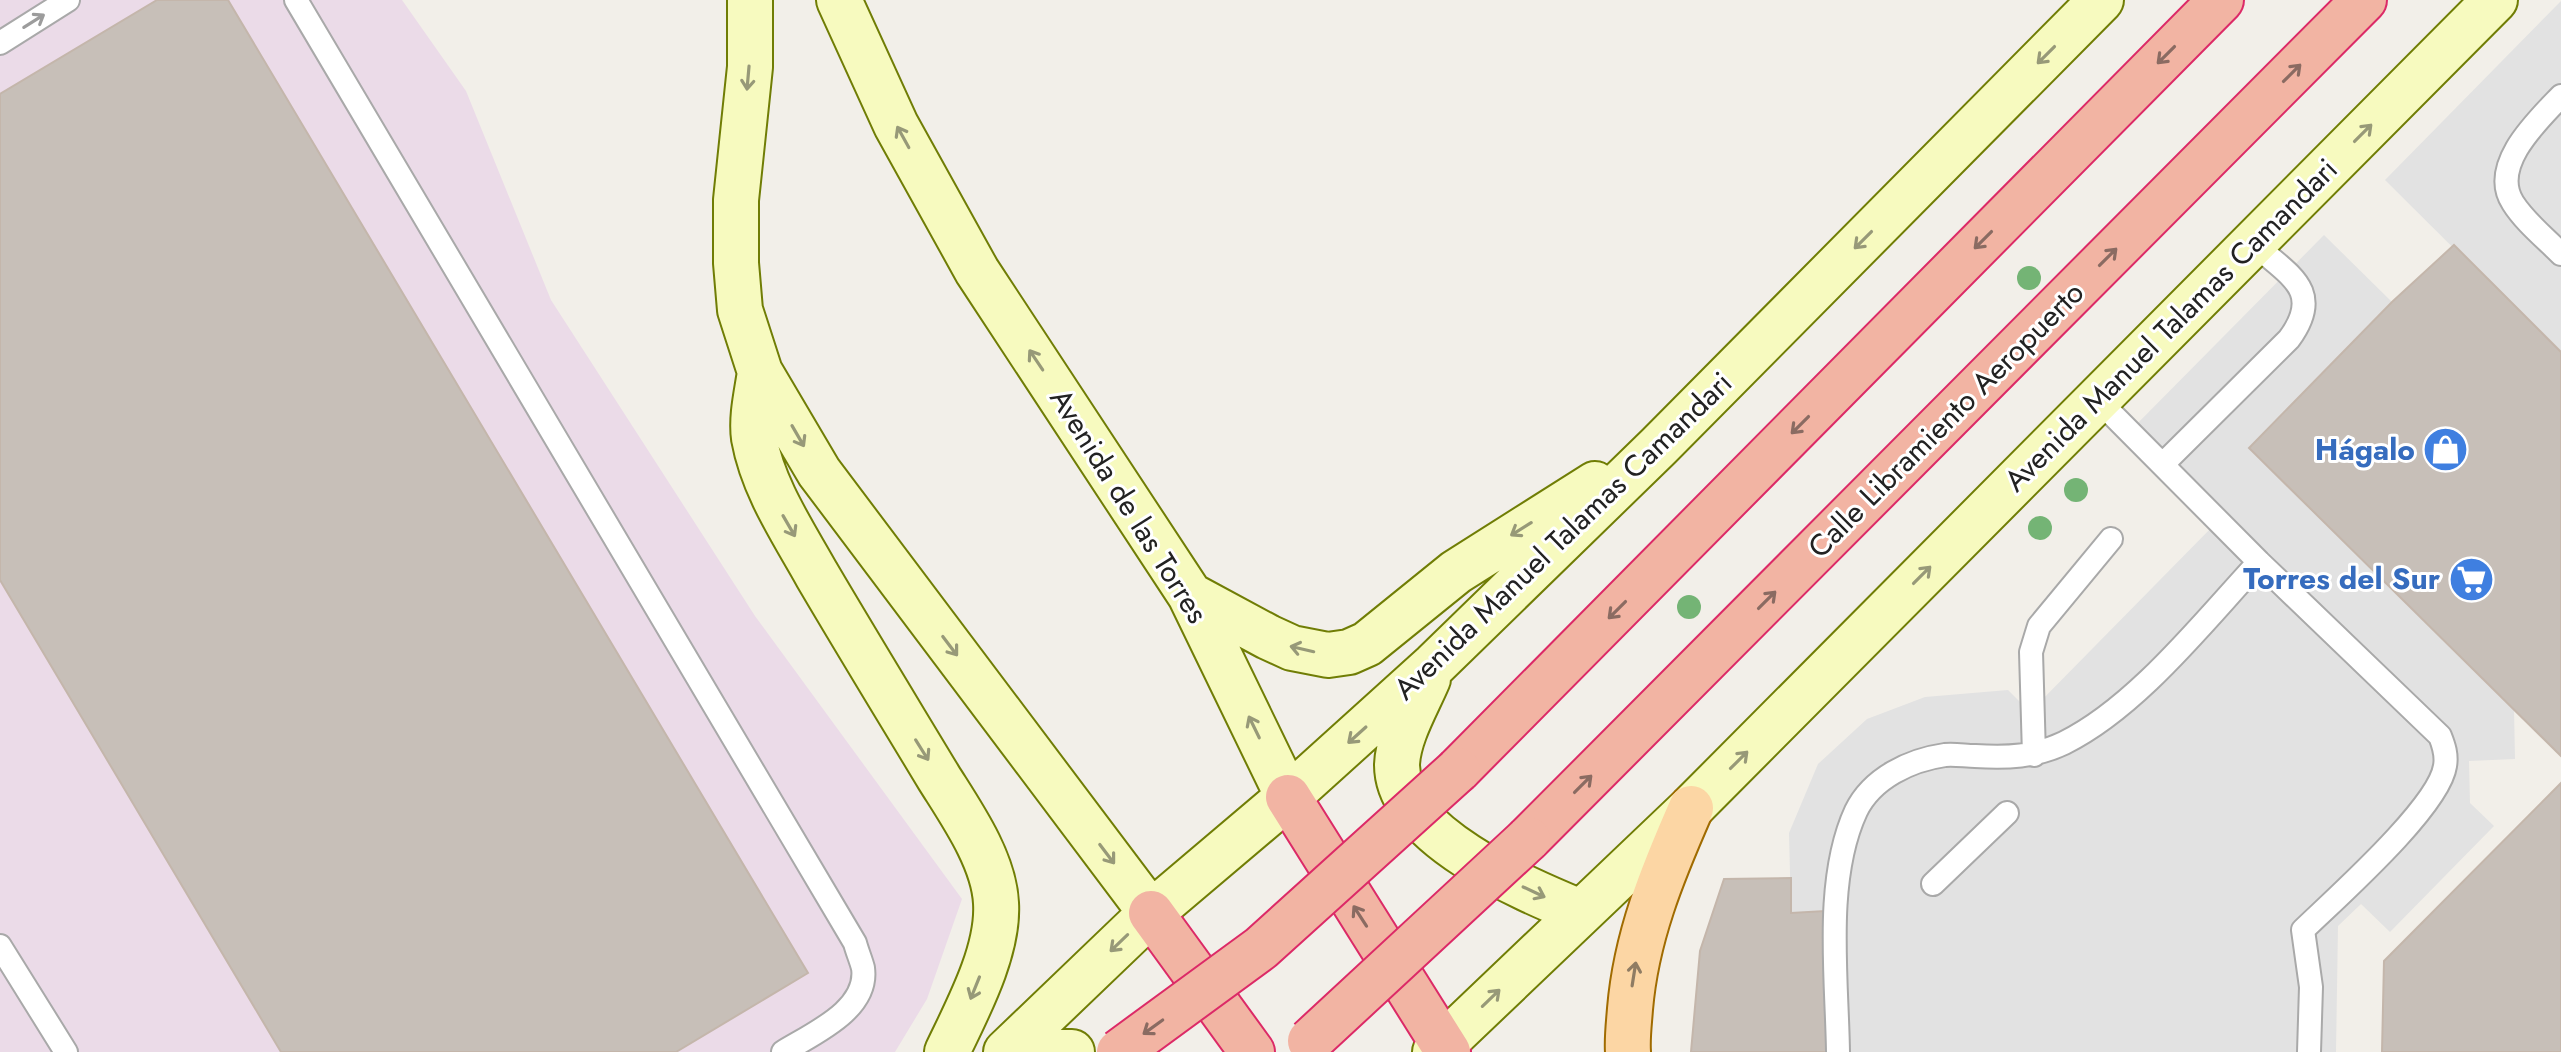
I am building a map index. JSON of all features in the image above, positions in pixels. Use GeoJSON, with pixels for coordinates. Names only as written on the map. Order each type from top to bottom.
{"type":"FeatureCollection","features":[{"type":"Feature","properties":{"kind":"highway"},"geometry":{"type":"LineString","coordinates":[[1119,1052],[1261,948],[1458,770],[2221,0]]}},
{"type":"Feature","properties":{"kind":"highway","name":"Calle Libramiento Aeropuerto"},"geometry":{"type":"LineString","coordinates":[[1296,1052],[1528,839],[2364,0]]}},
{"type":"Feature","properties":{"kind":"highway","name":"Avenida de las Torres"},"geometry":{"type":"LineString","coordinates":[[1288,797],[1442,1050]]}},
{"type":"Feature","properties":{"kind":"highway"},"geometry":{"type":"LineString","coordinates":[[1151,913],[1252,1052]]}},
{"type":"Feature","properties":{"kind":"main road"},"geometry":{"type":"LineString","coordinates":[[750,0],[750,67],[736,200],[736,263],[740,310],[760,372],[819,472],[1151,913]]}},
{"type":"Feature","properties":{"kind":"main road","name":"Avenida de las Torres"},"geometry":{"type":"LineString","coordinates":[[839,0],[896,125],[977,271],[1190,595],[1288,797]]}},
{"type":"Feature","properties":{"kind":"main road","name":"Avenida Manuel Talamas Camandari"},"geometry":{"type":"LineString","coordinates":[[1006,1052],[1151,913],[1288,797],[1434,665],[1659,446],[2101,0]]}},
{"type":"Feature","properties":{"kind":"main road","name":"Avenida Manuel Talamas Camandari"},"geometry":{"type":"LineString","coordinates":[[1442,1050],[1580,912],[1691,808],[2495,0]]}},
{"type":"Feature","properties":{"kind":"main road"},"geometry":{"type":"LineString","coordinates":[[760,372],[753,435],[759,461],[776,504],[970,828],[992,878],[996,915],[986,963],[947,1052]]}},
{"type":"Feature","properties":{"kind":"main road"},"geometry":{"type":"LineString","coordinates":[[1190,595],[1292,648],[1328,655],[1349,652],[1367,644],[1456,572],[1494,546],[1659,446]]}},
{"type":"Feature","properties":{"kind":"main road"},"geometry":{"type":"LineString","coordinates":[[1434,665],[1404,735],[1397,764],[1408,803],[1428,826],[1478,861],[1529,890],[1580,912]]}},
{"type":"Feature","properties":{"kind":"main road"},"geometry":{"type":"LineString","coordinates":[[1628,1052],[1633,976],[1644,926],[1691,808]]}},
{"type":"Feature","properties":{"kind":"main road"},"geometry":{"type":"LineString","coordinates":[[1040,1052],[1072,1052]]}},
{"type":"Feature","properties":{"kind":"lane"},"geometry":{"type":"LineString","coordinates":[[0,43],[68,0]]}},
{"type":"Feature","properties":{"kind":"lane"},"geometry":{"type":"LineString","coordinates":[[296,0],[855,943],[863,971],[857,997],[837,1019],[783,1052]]}},
{"type":"Feature","properties":{"kind":"lane"},"geometry":{"type":"LineString","coordinates":[[2561,96],[2530,129],[2514,152],[2506,181],[2511,201],[2561,254]]}},
{"type":"Feature","properties":{"kind":"lane"},"geometry":{"type":"LineString","coordinates":[[2163,464],[2289,339],[2301,323],[2306,306],[2303,292],[2253,243]]}},
{"type":"Feature","properties":{"kind":"lane"},"geometry":{"type":"LineString","coordinates":[[2097,399],[2259,562],[2426,720],[2440,736],[2446,753],[2445,769],[2427,802],[2388,847],[2303,930],[2311,987],[2309,1052]]}},
{"type":"Feature","properties":{"kind":"lane"},"geometry":{"type":"LineString","coordinates":[[2034,755],[2031,652],[2039,626],[2111,539]]}},
{"type":"Feature","properties":{"kind":"lane"},"geometry":{"type":"LineString","coordinates":[[1838,1052],[1836,936],[1839,878],[1845,842],[1857,809],[1883,779],[1909,764],[1946,755],[2034,755],[2099,723],[2147,680],[2259,562]]}},
{"type":"Feature","properties":{"kind":"lane"},"geometry":{"type":"LineString","coordinates":[[1933,884],[2007,813]]}},
{"type":"Feature","properties":{"kind":"lane"},"geometry":{"type":"LineString","coordinates":[[0,946],[66,1052]]}},
{"type":"Feature","properties":{"kind":"shaded area"},"geometry":{"type":"Polygon","coordinates":[[[0,0],[402,0],[466,91],[551,300],[755,616],[962,899],[927,999],[895,1052],[0,1052],[0,0]]]}},
{"type":"Feature","properties":{"kind":"shaded area"},"geometry":{"type":"Polygon","coordinates":[[[2561,1],[2561,355],[2385,180],[2561,1]]]}},
{"type":"Feature","properties":{"kind":"shaded area"},"geometry":{"type":"Polygon","coordinates":[[[2324,235],[2392,302],[2249,448],[2514,709],[2515,759],[2469,761],[2470,803],[2494,826],[2390,932],[2361,904],[2338,926],[2336,1052],[1830,1052],[1824,911],[1791,913],[1789,833],[1818,764],[1867,719],[1925,697],[2008,690],[2030,712],[2215,524],[2126,435],[2324,235]]]}},
{"type":"Feature","properties":{"kind":"building"},"geometry":{"type":"Polygon","coordinates":[[[157,0],[228,0],[808,973],[676,1052],[281,1052],[0,580],[0,94],[157,0]]]}},
{"type":"Feature","properties":{"kind":"building","name":"Torres del Sur"},"geometry":{"type":"Polygon","coordinates":[[[2454,245],[2561,352],[2561,756],[2249,448],[2392,302],[2454,245]]]}},
{"type":"Feature","properties":{"kind":"building"},"geometry":{"type":"Polygon","coordinates":[[[2561,783],[2561,1052],[2382,1052],[2384,961],[2561,783]]]}},
{"type":"Feature","properties":{"kind":"building"},"geometry":{"type":"Polygon","coordinates":[[[1791,878],[1791,913],[1825,911],[1830,1052],[1691,1052],[1700,951],[1724,879],[1791,878]]]}},
{"type":"Feature","properties":{"kind":"place","name":"Hágalo"},"geometry":{"type":"Point","coordinates":[2446,450]}},
{"type":"Feature","properties":{"kind":"place","name":"Torres del Sur"},"geometry":{"type":"Point","coordinates":[2471,579]}}]}
